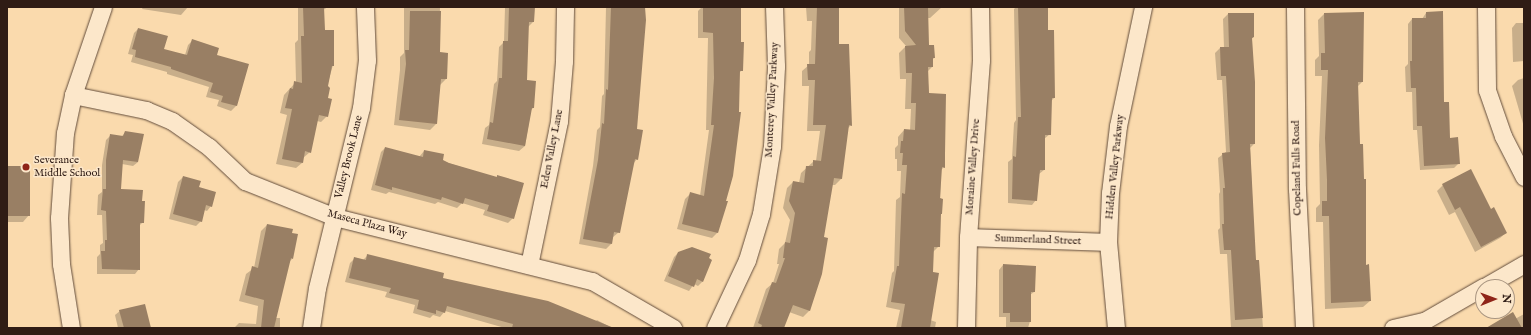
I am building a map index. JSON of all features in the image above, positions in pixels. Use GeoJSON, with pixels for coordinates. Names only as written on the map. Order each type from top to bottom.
{"type":"FeatureCollection","features":[{"type":"Feature","properties":{"kind":"street"},"geometry":{"type":"LineString","coordinates":[[71,328],[61,264],[59,218],[65,133],[73,95],[103,7]]}},
{"type":"Feature","properties":{"kind":"street","name":"Valley Brook Lane"},"geometry":{"type":"LineString","coordinates":[[310,328],[318,288],[361,108],[366,60],[365,7]]}},
{"type":"Feature","properties":{"kind":"street","name":"Eden Valley Lane"},"geometry":{"type":"LineString","coordinates":[[529,265],[560,121],[564,61],[565,7]]}},
{"type":"Feature","properties":{"kind":"street","name":"Monterey Valley Parkway"},"geometry":{"type":"LineString","coordinates":[[716,328],[747,260],[761,214],[772,146],[776,66],[774,7]]}},
{"type":"Feature","properties":{"kind":"street","name":"Moraine Valley Drive"},"geometry":{"type":"LineString","coordinates":[[966,328],[968,237],[981,60],[980,7]]}},
{"type":"Feature","properties":{"kind":"street","name":"Hidden Valley Parkway"},"geometry":{"type":"LineString","coordinates":[[1116,328],[1108,242],[1110,193],[1118,126],[1143,7]]}},
{"type":"Feature","properties":{"kind":"street","name":"Copeland Falls Road"},"geometry":{"type":"LineString","coordinates":[[1296,7],[1297,189],[1304,328]]}},
{"type":"Feature","properties":{"kind":"street"},"geometry":{"type":"LineString","coordinates":[[1486,7],[1487,90],[1503,136],[1524,177]]}},
{"type":"Feature","properties":{"kind":"street","name":"Maseca Plaza Way"},"geometry":{"type":"LineString","coordinates":[[73,95],[146,110],[172,121],[209,147],[245,182],[335,217],[592,281],[673,328]]}},
{"type":"Feature","properties":{"kind":"street","name":"Summerland Street"},"geometry":{"type":"LineString","coordinates":[[968,237],[1108,242]]}},
{"type":"Feature","properties":{"kind":"street"},"geometry":{"type":"LineString","coordinates":[[1497,279],[1524,264]]}},
{"type":"Feature","properties":{"kind":"street"},"geometry":{"type":"LineString","coordinates":[[1393,328],[1424,321],[1475,292]]}},
{"type":"Feature","properties":{"kind":"building"},"geometry":{"type":"Polygon","coordinates":[[[303,7],[324,7],[325,30],[334,30],[334,66],[332,66],[328,86],[330,88],[328,98],[332,99],[328,117],[319,115],[311,153],[305,151],[303,163],[282,159],[292,109],[285,108],[290,88],[293,89],[294,81],[302,83],[301,36],[304,36],[303,7]]]}},
{"type":"Feature","properties":{"kind":"building"},"geometry":{"type":"Polygon","coordinates":[[[509,7],[535,7],[534,22],[529,22],[527,80],[536,81],[534,108],[532,108],[525,146],[487,139],[490,122],[493,123],[499,78],[502,78],[503,41],[508,41],[509,7]]]}},
{"type":"Feature","properties":{"kind":"building"},"geometry":{"type":"Polygon","coordinates":[[[611,7],[645,7],[646,20],[637,129],[643,130],[638,160],[635,159],[620,233],[614,232],[612,244],[583,239],[598,160],[602,123],[604,124],[606,89],[608,90],[611,7]]]}},
{"type":"Feature","properties":{"kind":"building"},"geometry":{"type":"Polygon","coordinates":[[[703,7],[741,7],[741,42],[744,42],[743,71],[740,71],[739,112],[741,112],[733,176],[726,201],[728,201],[718,233],[682,224],[690,192],[704,196],[714,125],[711,125],[714,78],[713,33],[703,32],[703,7]]]}},
{"type":"Feature","properties":{"kind":"building"},"geometry":{"type":"Polygon","coordinates":[[[817,7],[839,7],[839,44],[849,44],[852,126],[849,125],[842,179],[834,178],[824,237],[828,238],[822,274],[810,311],[793,305],[784,328],[761,328],[762,325],[758,323],[772,282],[776,283],[785,258],[783,258],[785,242],[790,243],[795,213],[789,201],[793,181],[804,183],[806,166],[813,166],[813,160],[821,161],[826,125],[813,125],[815,80],[808,80],[807,64],[815,64],[817,7]]]}},
{"type":"Feature","properties":{"kind":"building"},"geometry":{"type":"Polygon","coordinates":[[[904,7],[928,7],[929,45],[934,45],[935,58],[933,58],[933,67],[928,67],[929,93],[946,94],[945,168],[942,167],[940,198],[943,199],[940,247],[934,247],[933,272],[939,273],[930,328],[901,328],[905,304],[891,302],[897,266],[899,266],[902,193],[905,194],[907,165],[902,165],[903,153],[900,153],[901,141],[903,141],[904,129],[915,130],[916,103],[911,103],[912,73],[906,73],[905,46],[916,45],[905,31],[904,7]]]}},
{"type":"Feature","properties":{"kind":"building"},"geometry":{"type":"Polygon","coordinates":[[[1018,7],[1048,7],[1048,30],[1054,30],[1055,98],[1052,98],[1051,135],[1045,135],[1045,170],[1040,170],[1037,201],[1012,199],[1013,156],[1016,157],[1018,117],[1021,117],[1018,7]]]}},
{"type":"Feature","properties":{"kind":"building"},"geometry":{"type":"Polygon","coordinates":[[[410,11],[441,11],[440,52],[448,53],[447,79],[441,79],[437,124],[399,120],[406,64],[405,50],[409,50],[410,11]]]}},
{"type":"Feature","properties":{"kind":"building"},"geometry":{"type":"Polygon","coordinates":[[[1443,11],[1444,102],[1449,102],[1450,138],[1458,137],[1460,164],[1424,166],[1422,126],[1417,126],[1416,88],[1411,88],[1410,61],[1412,61],[1412,18],[1426,18],[1426,12],[1443,11]]]}},
{"type":"Feature","properties":{"kind":"building"},"geometry":{"type":"Polygon","coordinates":[[[1364,12],[1363,82],[1358,82],[1360,144],[1363,144],[1364,179],[1366,179],[1366,265],[1369,264],[1371,301],[1331,303],[1329,216],[1322,216],[1322,201],[1327,201],[1325,138],[1328,70],[1321,70],[1321,53],[1325,53],[1324,13],[1364,12]]]}},
{"type":"Feature","properties":{"kind":"building"},"geometry":{"type":"Polygon","coordinates":[[[1228,13],[1254,13],[1254,37],[1252,38],[1255,82],[1255,144],[1250,144],[1256,260],[1259,260],[1263,318],[1235,320],[1231,250],[1224,250],[1222,224],[1224,224],[1223,188],[1225,188],[1222,153],[1230,152],[1226,76],[1221,76],[1220,47],[1229,47],[1228,13]]]}},
{"type":"Feature","properties":{"kind":"building"},"geometry":{"type":"Polygon","coordinates":[[[138,28],[168,36],[164,49],[187,55],[192,39],[219,48],[217,55],[249,64],[237,106],[221,102],[223,96],[210,92],[213,83],[171,69],[171,67],[135,57],[136,50],[132,49],[138,28]]]}},
{"type":"Feature","properties":{"kind":"building"},"geometry":{"type":"Polygon","coordinates":[[[125,131],[144,134],[138,162],[123,160],[121,189],[143,190],[142,201],[145,201],[144,223],[140,223],[140,270],[102,269],[101,251],[105,251],[105,240],[107,240],[106,211],[101,210],[103,189],[106,189],[106,160],[110,134],[123,136],[125,131]]]}},
{"type":"Feature","properties":{"kind":"building"},"geometry":{"type":"Polygon","coordinates":[[[385,147],[423,157],[424,150],[444,154],[443,160],[449,163],[524,183],[514,219],[487,211],[489,205],[465,198],[463,204],[442,197],[441,200],[392,187],[392,190],[375,185],[385,147]]]}},
{"type":"Feature","properties":{"kind":"building"},"geometry":{"type":"Polygon","coordinates":[[[7,166],[30,166],[30,216],[7,216],[7,166]]]}},
{"type":"Feature","properties":{"kind":"building"},"geometry":{"type":"Polygon","coordinates":[[[1471,169],[1491,209],[1494,207],[1507,233],[1481,247],[1460,207],[1455,210],[1442,184],[1471,169]]]}},
{"type":"Feature","properties":{"kind":"building"},"geometry":{"type":"Polygon","coordinates":[[[183,176],[201,181],[199,187],[216,192],[212,207],[206,205],[202,222],[173,214],[183,176]]]}},
{"type":"Feature","properties":{"kind":"building"},"geometry":{"type":"Polygon","coordinates":[[[267,224],[293,229],[292,233],[298,234],[293,259],[291,258],[274,328],[261,328],[264,300],[245,295],[252,266],[258,268],[267,224]]]}},
{"type":"Feature","properties":{"kind":"building"},"geometry":{"type":"Polygon","coordinates":[[[692,247],[711,254],[709,258],[712,260],[703,282],[697,279],[694,287],[668,276],[678,252],[692,247]]]}},
{"type":"Feature","properties":{"kind":"building"},"geometry":{"type":"Polygon","coordinates":[[[367,254],[444,273],[443,278],[548,301],[614,328],[512,328],[513,324],[447,306],[445,313],[436,310],[436,314],[417,309],[419,300],[389,293],[391,288],[349,278],[354,257],[366,260],[367,254]]]}},
{"type":"Feature","properties":{"kind":"building"},"geometry":{"type":"Polygon","coordinates":[[[1003,264],[1036,266],[1035,292],[1031,292],[1031,322],[1010,322],[1010,313],[1003,313],[1003,264]]]}},
{"type":"Feature","properties":{"kind":"building"},"geometry":{"type":"Polygon","coordinates":[[[145,304],[151,328],[124,328],[119,310],[145,304]]]}},
{"type":"Feature","properties":{"kind":"building"},"geometry":{"type":"Polygon","coordinates":[[[1515,316],[1522,328],[1486,328],[1501,319],[1515,319],[1515,316]]]}},
{"type":"Feature","properties":{"kind":"place","name":"Severance Middle School"},"geometry":{"type":"Point","coordinates":[26,167]}}]}
